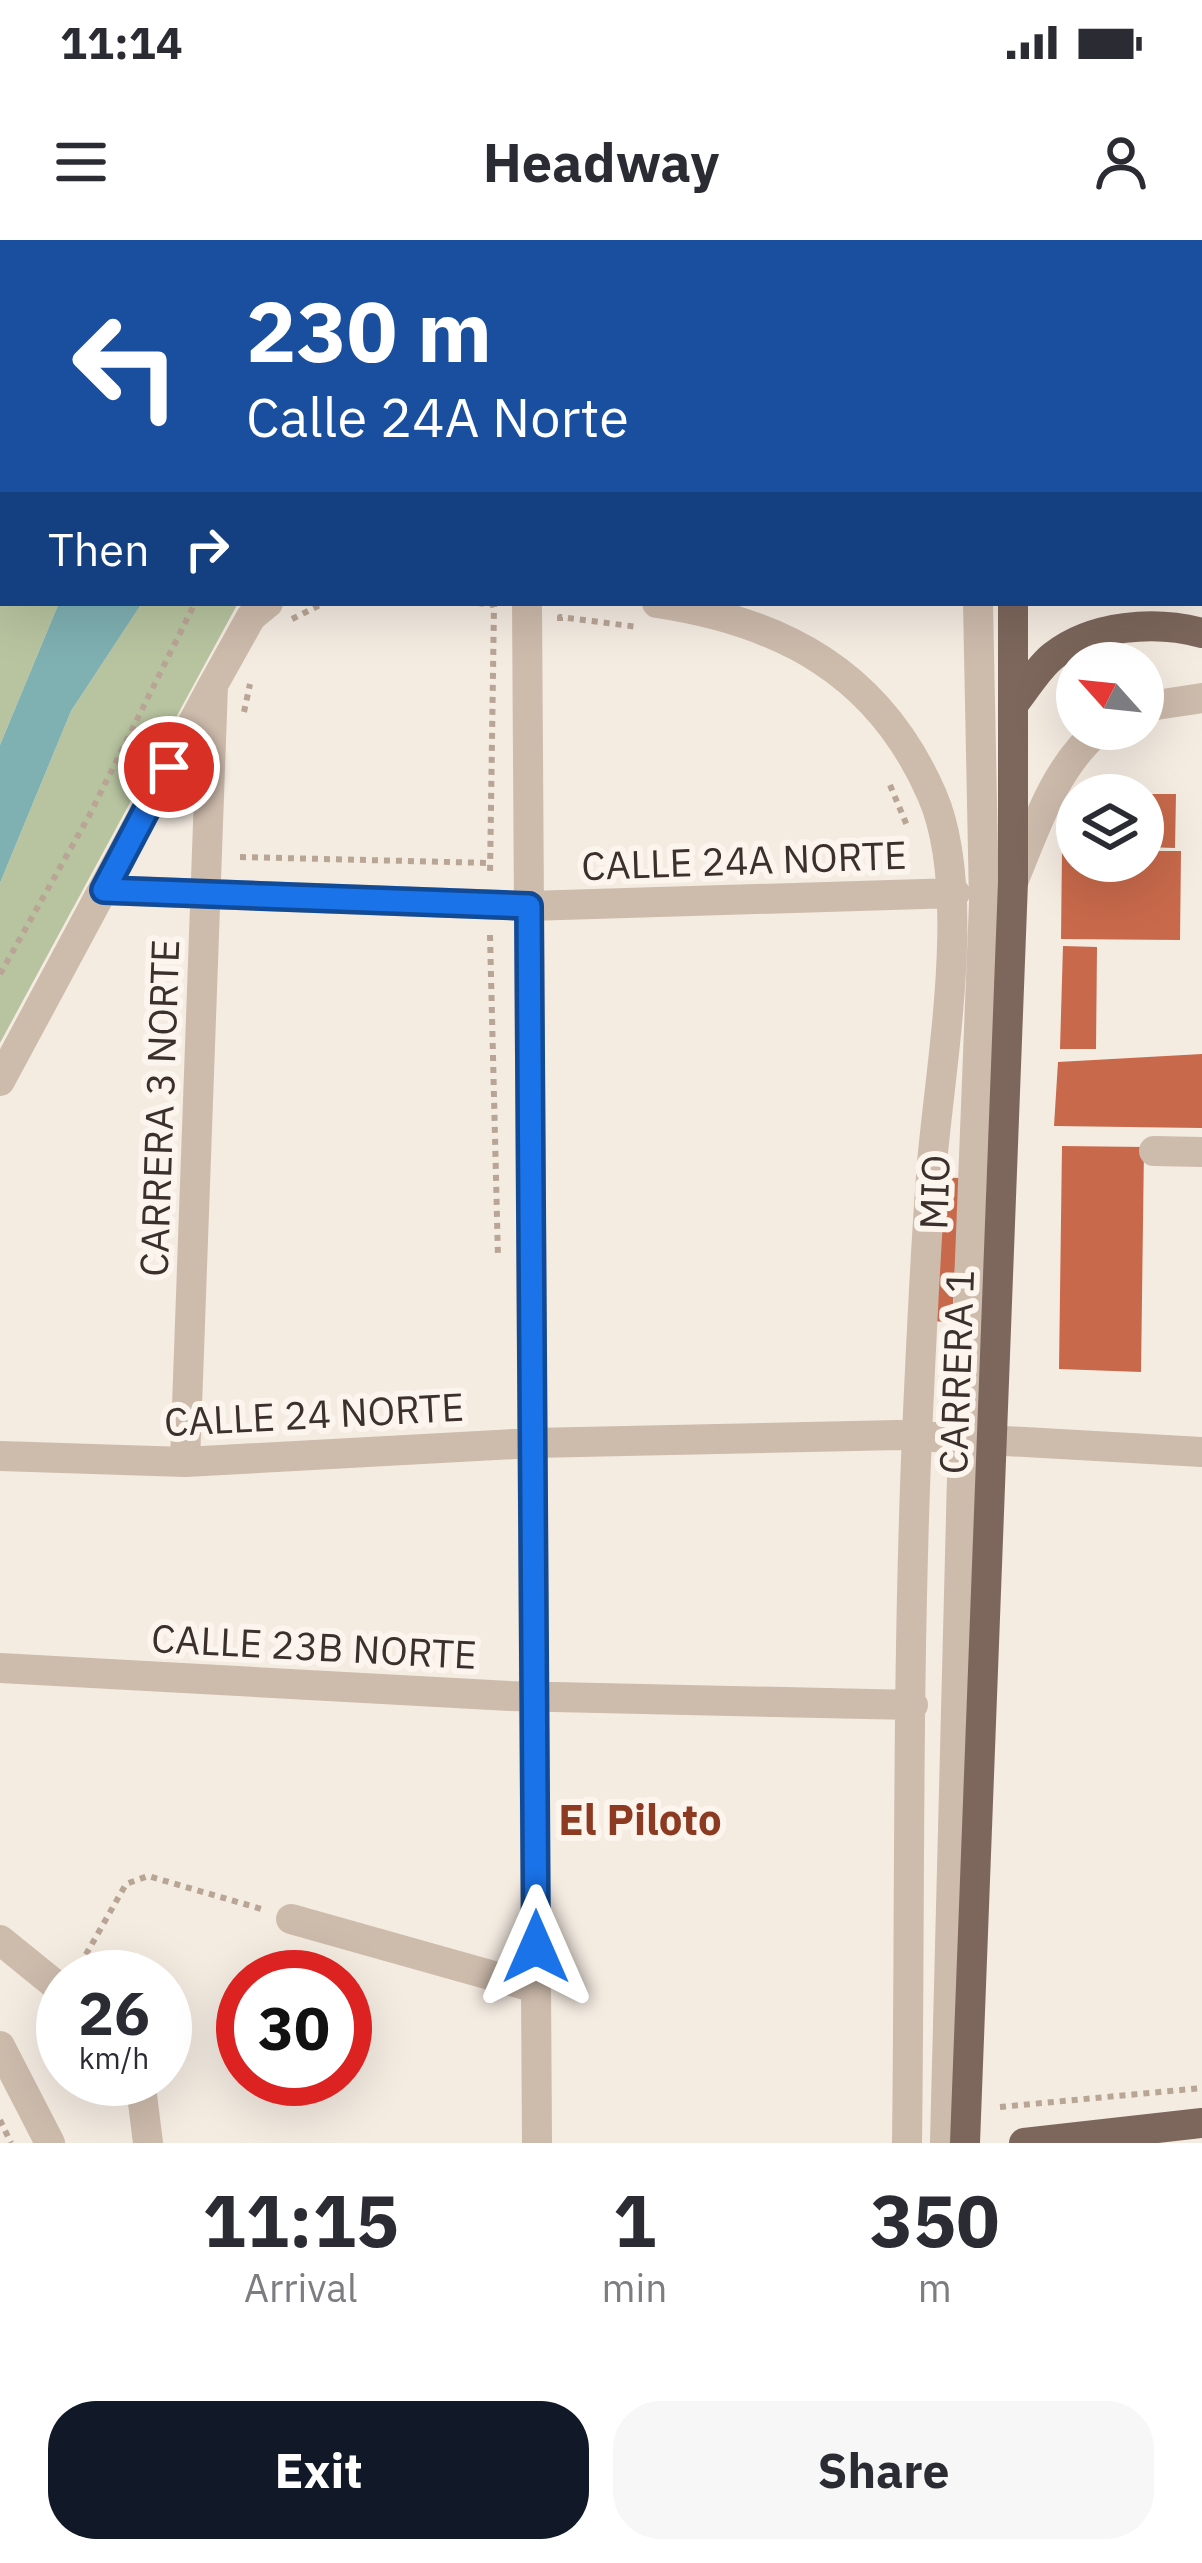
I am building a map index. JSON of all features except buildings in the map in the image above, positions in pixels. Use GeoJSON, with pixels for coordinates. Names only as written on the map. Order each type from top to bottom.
{"type":"FeatureCollection","features":[{"type":"Feature","properties":{"kind":"main road","name":"CARRERA 1"},"geometry":{"type":"LineString","coordinates":[[965,2143],[977,1439],[1013,882],[1013,606]]}},
{"type":"Feature","properties":{"kind":"main road"},"geometry":{"type":"LineString","coordinates":[[1016,701],[1051,657],[1088,635],[1132,628],[1202,633]]}},
{"type":"Feature","properties":{"kind":"main road"},"geometry":{"type":"LineString","coordinates":[[1024,2143],[1202,2123]]}},
{"type":"Feature","properties":{"kind":"street"},"geometry":{"type":"LineString","coordinates":[[0,1043],[236,606]]}},
{"type":"Feature","properties":{"kind":"street"},"geometry":{"type":"LineString","coordinates":[[527,606],[537,2143]]}},
{"type":"Feature","properties":{"kind":"street","name":"MIO"},"geometry":{"type":"LineString","coordinates":[[945,2143],[977,1439],[984,902],[977,606]]}},
{"type":"Feature","properties":{"kind":"street","name":"CARRERA 1"},"geometry":{"type":"LineString","coordinates":[[656,616],[711,611],[761,626],[810,650],[869,698],[911,752],[934,800],[955,892],[931,1182],[917,1436],[907,2143]]}},
{"type":"Feature","properties":{"kind":"street"},"geometry":{"type":"LineString","coordinates":[[0,1081],[251,617],[278,612]]}},
{"type":"Feature","properties":{"kind":"street","name":"CARRERA 3 NORTE"},"geometry":{"type":"LineString","coordinates":[[185,1462],[213,685]]}},
{"type":"Feature","properties":{"kind":"street"},"geometry":{"type":"LineString","coordinates":[[1164,704],[1202,698]]}},
{"type":"Feature","properties":{"kind":"street"},"geometry":{"type":"LineString","coordinates":[[1013,882],[1050,794],[1075,750]]}},
{"type":"Feature","properties":{"kind":"street","name":"CALLE 24A NORTE"},"geometry":{"type":"LineString","coordinates":[[104,890],[529,906],[955,892]]}},
{"type":"Feature","properties":{"kind":"street"},"geometry":{"type":"LineString","coordinates":[[1154,1150],[1202,1152]]}},
{"type":"Feature","properties":{"kind":"street","name":"CALLE 24 NORTE"},"geometry":{"type":"LineString","coordinates":[[0,1456],[185,1462],[533,1443],[917,1436],[1202,1452]]}},
{"type":"Feature","properties":{"kind":"street","name":"CALLE 23B NORTE"},"geometry":{"type":"LineString","coordinates":[[0,1668],[535,1697],[913,1705]]}},
{"type":"Feature","properties":{"kind":"street"},"geometry":{"type":"LineString","coordinates":[[291,1919],[536,1988]]}},
{"type":"Feature","properties":{"kind":"street"},"geometry":{"type":"LineString","coordinates":[[0,1940],[36,1969]]}},
{"type":"Feature","properties":{"kind":"street"},"geometry":{"type":"LineString","coordinates":[[4,2052],[50,2143]]}},
{"type":"Feature","properties":{"kind":"street"},"geometry":{"type":"LineString","coordinates":[[4,2052],[69,2143]]}},
{"type":"Feature","properties":{"kind":"street"},"geometry":{"type":"LineString","coordinates":[[143,2106],[148,2143]]}},
{"type":"Feature","properties":{"kind":"path"},"geometry":{"type":"LineString","coordinates":[[0,974],[108,778],[194,606]]}},
{"type":"Feature","properties":{"kind":"path"},"geometry":{"type":"LineString","coordinates":[[278,612],[309,606]]}},
{"type":"Feature","properties":{"kind":"path"},"geometry":{"type":"LineString","coordinates":[[240,837],[239,860],[490,863],[494,606]]}},
{"type":"Feature","properties":{"kind":"path"},"geometry":{"type":"LineString","coordinates":[[560,641],[560,617],[656,616]]}},
{"type":"Feature","properties":{"kind":"path"},"geometry":{"type":"LineString","coordinates":[[242,720],[255,665]]}},
{"type":"Feature","properties":{"kind":"path"},"geometry":{"type":"LineString","coordinates":[[887,777],[912,838]]}},
{"type":"Feature","properties":{"kind":"path"},"geometry":{"type":"LineString","coordinates":[[87,1950],[125,1884],[148,1876],[291,1919]]}},
{"type":"Feature","properties":{"kind":"path"},"geometry":{"type":"LineString","coordinates":[[1000,2107],[1202,2088]]}},
{"type":"Feature","properties":{"kind":"path"},"geometry":{"type":"LineString","coordinates":[[0,2120],[11,2143]]}},
{"type":"Feature","properties":{"kind":"green space"},"geometry":{"type":"Polygon","coordinates":[[[0,606],[58,606],[0,745],[0,606]]]}},
{"type":"Feature","properties":{"kind":"green space"},"geometry":{"type":"Polygon","coordinates":[[[140,606],[236,606],[0,1043],[0,883],[71,711],[140,606]]]}},
{"type":"Feature","properties":{"kind":"water"},"geometry":{"type":"Polygon","coordinates":[[[58,606],[140,606],[71,711],[0,883],[0,745],[58,606]]]}},
{"type":"Feature","properties":{"kind":"district","name":"El Piloto"},"geometry":{"type":"Point","coordinates":[640,1819]}},
{"type":"Feature","properties":{"kind":"route"},"geometry":{"type":"LineString","coordinates":[[169,767],[104,890],[529,906],[536,1947]]}}]}
